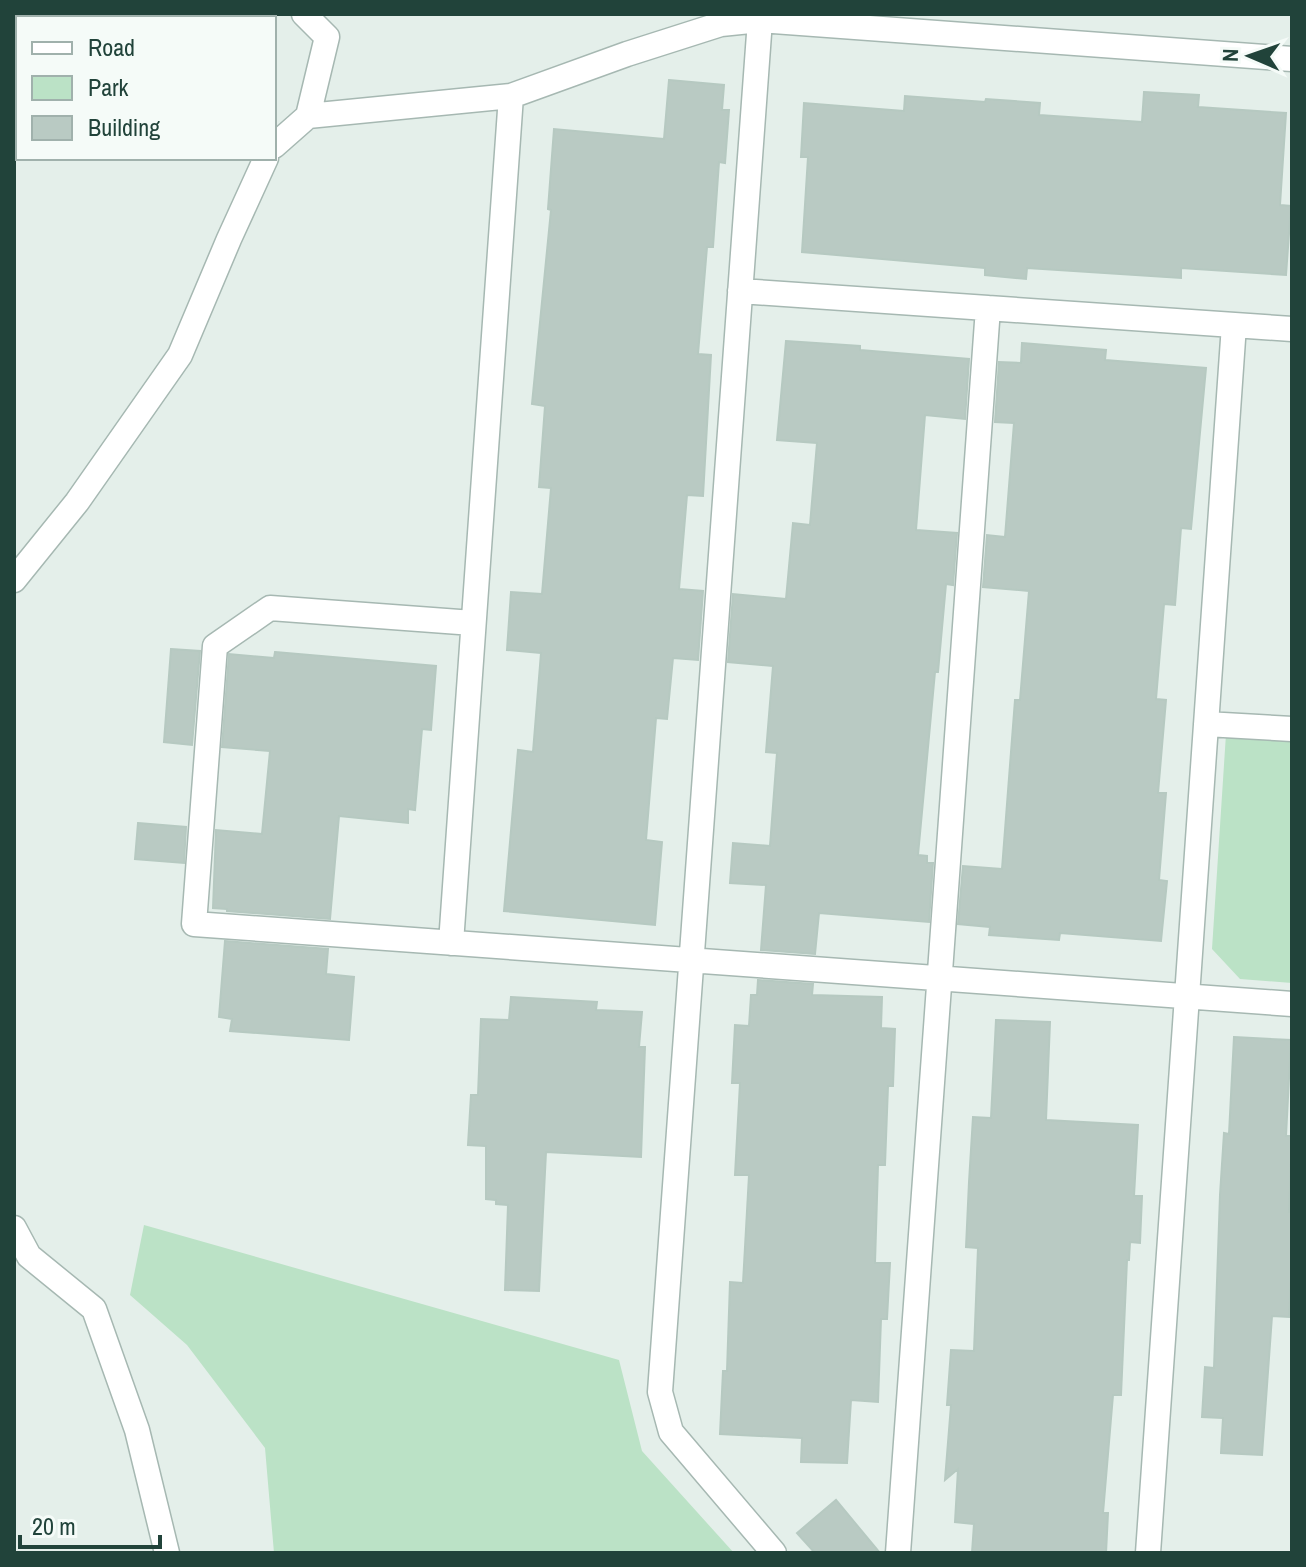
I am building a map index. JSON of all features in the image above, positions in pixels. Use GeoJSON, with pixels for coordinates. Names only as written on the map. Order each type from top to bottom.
{"type":"FeatureCollection","features":[{"type":"Feature","properties":{"kind":"street"},"geometry":{"type":"LineString","coordinates":[[276,144],[308,116],[327,37],[304,14]]}},
{"type":"Feature","properties":{"kind":"street"},"geometry":{"type":"LineString","coordinates":[[308,116],[511,96],[721,24],[760,20],[1292,59]]}},
{"type":"Feature","properties":{"kind":"street"},"geometry":{"type":"LineString","coordinates":[[760,20],[660,1392],[671,1432],[774,1553]]}},
{"type":"Feature","properties":{"kind":"street"},"geometry":{"type":"LineString","coordinates":[[451,943],[511,96]]}},
{"type":"Feature","properties":{"kind":"street"},"geometry":{"type":"LineString","coordinates":[[14,580],[77,502],[180,355],[265,160]]}},
{"type":"Feature","properties":{"kind":"street"},"geometry":{"type":"LineString","coordinates":[[740,291],[1292,329]]}},
{"type":"Feature","properties":{"kind":"street"},"geometry":{"type":"LineString","coordinates":[[898,1553],[988,308]]}},
{"type":"Feature","properties":{"kind":"street"},"geometry":{"type":"LineString","coordinates":[[1148,1553],[1234,325]]}},
{"type":"Feature","properties":{"kind":"street"},"geometry":{"type":"LineString","coordinates":[[473,623],[270,608],[215,646],[194,924],[1292,1004]]}},
{"type":"Feature","properties":{"kind":"street"},"geometry":{"type":"LineString","coordinates":[[1206,724],[1292,729]]}},
{"type":"Feature","properties":{"kind":"street"},"geometry":{"type":"LineString","coordinates":[[14,1228],[29,1256],[94,1309],[137,1430],[167,1553]]}},
{"type":"Feature","properties":{"kind":"green space"},"geometry":{"type":"Polygon","coordinates":[[[1226,734],[1292,739],[1292,983],[1240,979],[1212,949],[1226,734]]]}},
{"type":"Feature","properties":{"kind":"green space"},"geometry":{"type":"Polygon","coordinates":[[[144,1225],[619,1360],[642,1451],[734,1553],[274,1553],[265,1448],[187,1345],[130,1295],[144,1225]]]}},
{"type":"Feature","properties":{"kind":"building"},"geometry":{"type":"Polygon","coordinates":[[[669,80],[724,85],[722,110],[729,110],[725,163],[719,162],[713,247],[707,247],[698,354],[711,355],[703,496],[687,495],[679,589],[703,591],[698,660],[673,658],[667,719],[656,718],[646,840],[662,842],[655,925],[504,911],[518,750],[533,752],[541,653],[507,650],[511,592],[542,594],[551,488],[539,487],[545,406],[532,404],[551,210],[548,209],[554,129],[664,139],[669,80]]]}},
{"type":"Feature","properties":{"kind":"building"},"geometry":{"type":"Polygon","coordinates":[[[1144,92],[1199,95],[1198,107],[1286,113],[1280,205],[1291,206],[1286,275],[1181,268],[1181,278],[1027,268],[1026,279],[985,275],[985,268],[802,252],[808,157],[801,157],[804,103],[904,111],[905,96],[985,102],[986,99],[1040,103],[1039,115],[1142,122],[1144,92]]]}},
{"type":"Feature","properties":{"kind":"building"},"geometry":{"type":"Polygon","coordinates":[[[786,341],[969,359],[965,419],[925,415],[916,530],[957,533],[953,585],[946,584],[938,672],[935,672],[918,855],[927,856],[927,863],[933,863],[929,922],[819,913],[815,954],[761,950],[766,885],[730,883],[733,843],[770,846],[777,753],[766,752],[773,666],[728,662],[733,594],[786,599],[793,523],[810,525],[817,443],[777,440],[786,341]]]}},
{"type":"Feature","properties":{"kind":"building"},"geometry":{"type":"Polygon","coordinates":[[[1022,343],[1106,350],[1105,360],[1206,368],[1191,529],[1181,528],[1175,605],[1164,604],[1156,699],[1166,700],[1158,793],[1166,793],[1159,880],[1167,881],[1161,941],[1060,933],[1059,940],[989,935],[990,927],[958,924],[963,866],[1002,869],[1015,700],[1020,700],[1029,591],[983,587],[987,535],[1005,537],[1014,423],[995,422],[999,362],[1021,363],[1022,343]]]}},
{"type":"Feature","properties":{"kind":"building"},"geometry":{"type":"Polygon","coordinates":[[[171,649],[200,651],[192,745],[164,742],[171,649]]]}},
{"type":"Feature","properties":{"kind":"building"},"geometry":{"type":"Polygon","coordinates":[[[275,652],[436,666],[431,730],[422,729],[415,810],[408,809],[408,823],[339,816],[330,919],[213,908],[216,830],[262,834],[270,751],[222,747],[229,654],[274,658],[275,652]]]}},
{"type":"Feature","properties":{"kind":"building"},"geometry":{"type":"Polygon","coordinates":[[[138,823],[186,827],[184,863],[135,859],[138,823]]]}},
{"type":"Feature","properties":{"kind":"building"},"geometry":{"type":"Polygon","coordinates":[[[225,941],[328,949],[326,974],[354,977],[349,1040],[230,1031],[232,1019],[219,1017],[225,941]]]}},
{"type":"Feature","properties":{"kind":"building"},"geometry":{"type":"Polygon","coordinates":[[[758,980],[813,984],[812,995],[882,997],[881,1028],[895,1029],[893,1086],[888,1086],[885,1165],[878,1165],[875,1263],[890,1263],[887,1319],[881,1319],[878,1402],[851,1400],[847,1463],[801,1462],[802,1438],[720,1434],[723,1371],[727,1371],[730,1282],[743,1283],[749,1175],[735,1175],[740,1083],[732,1083],[735,1025],[749,1026],[751,995],[757,995],[758,980]]]}},
{"type":"Feature","properties":{"kind":"building"},"geometry":{"type":"Polygon","coordinates":[[[511,997],[597,1002],[596,1010],[642,1012],[639,1047],[645,1047],[641,1157],[546,1152],[539,1291],[505,1290],[508,1205],[486,1199],[486,1146],[468,1145],[471,1095],[478,1095],[481,1019],[509,1020],[511,997]]]}},
{"type":"Feature","properties":{"kind":"building"},"geometry":{"type":"Polygon","coordinates":[[[996,1020],[1050,1022],[1046,1120],[1138,1125],[1134,1196],[1142,1196],[1140,1243],[1130,1242],[1127,1260],[1121,1395],[1113,1395],[1103,1513],[1108,1513],[1106,1553],[972,1553],[974,1524],[955,1522],[958,1469],[945,1480],[951,1405],[947,1405],[951,1350],[974,1351],[978,1248],[966,1247],[973,1117],[991,1118],[996,1020]]]}},
{"type":"Feature","properties":{"kind":"building"},"geometry":{"type":"Polygon","coordinates":[[[1234,1037],[1291,1040],[1286,1136],[1292,1136],[1289,1317],[1272,1316],[1262,1455],[1221,1453],[1223,1418],[1202,1417],[1205,1367],[1214,1368],[1220,1195],[1224,1133],[1229,1134],[1234,1037]]]}},
{"type":"Feature","properties":{"kind":"building"},"geometry":{"type":"Polygon","coordinates":[[[836,1500],[880,1553],[815,1553],[797,1533],[836,1500]]]}}]}
